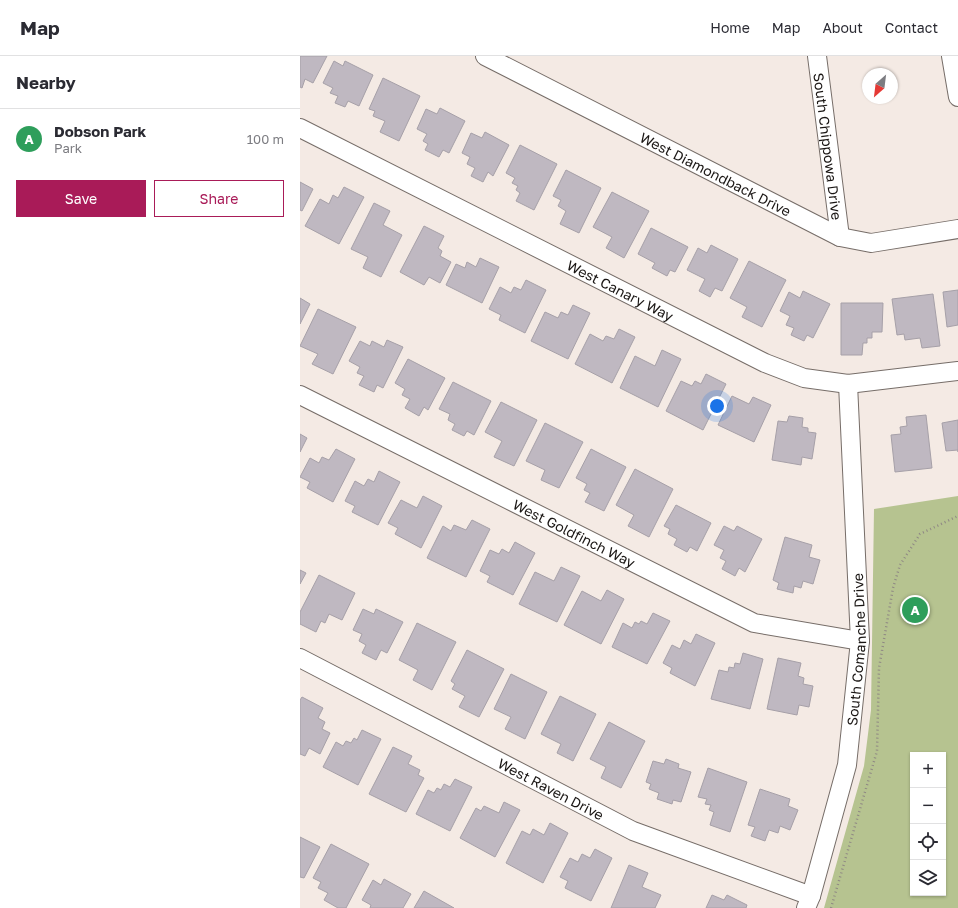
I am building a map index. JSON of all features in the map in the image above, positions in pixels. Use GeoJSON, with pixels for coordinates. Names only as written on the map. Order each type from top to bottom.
{"type":"FeatureCollection","features":[{"type":"Feature","properties":{"kind":"street","name":"West Diamondback Drive"},"geometry":{"type":"LineString","coordinates":[[485,56],[840,237],[871,243],[958,229]]}},
{"type":"Feature","properties":{"kind":"street","name":"South Chippowa Drive"},"geometry":{"type":"LineString","coordinates":[[817,56],[840,237]]}},
{"type":"Feature","properties":{"kind":"street"},"geometry":{"type":"LineString","coordinates":[[951,56],[958,97]]}},
{"type":"Feature","properties":{"kind":"street","name":"West Canary Way"},"geometry":{"type":"LineString","coordinates":[[300,128],[765,364],[804,378],[848,384],[958,370]]}},
{"type":"Feature","properties":{"kind":"street","name":"South Comanche Drive"},"geometry":{"type":"LineString","coordinates":[[809,902],[846,765],[860,641],[848,384]]}},
{"type":"Feature","properties":{"kind":"street","name":"West Goldfinch Way"},"geometry":{"type":"LineString","coordinates":[[300,395],[754,623],[860,641]]}},
{"type":"Feature","properties":{"kind":"street","name":"West Raven Drive"},"geometry":{"type":"LineString","coordinates":[[300,658],[633,831],[809,902]]}},
{"type":"Feature","properties":{"kind":"path"},"geometry":{"type":"LineString","coordinates":[[831,908],[877,751],[878,668],[893,588],[900,565],[920,534],[958,516]]}},
{"type":"Feature","properties":{"kind":"green space"},"geometry":{"type":"Polygon","coordinates":[[[958,496],[958,908],[824,908],[864,766],[871,710],[874,509],[958,496]]]}},
{"type":"Feature","properties":{"kind":"building"},"geometry":{"type":"Polygon","coordinates":[[[300,56],[327,56],[313,83],[305,79],[302,88],[300,87],[300,56]]]}},
{"type":"Feature","properties":{"kind":"building"},"geometry":{"type":"Polygon","coordinates":[[[334,61],[343,66],[345,61],[373,75],[359,106],[348,101],[345,107],[335,103],[338,96],[330,93],[333,88],[323,83],[334,61]]]}},
{"type":"Feature","properties":{"kind":"building"},"geometry":{"type":"Polygon","coordinates":[[[383,78],[420,96],[399,141],[380,132],[385,121],[373,116],[375,111],[369,109],[383,78]]]}},
{"type":"Feature","properties":{"kind":"building"},"geometry":{"type":"Polygon","coordinates":[[[440,108],[465,121],[449,153],[443,150],[439,157],[425,150],[428,144],[423,141],[427,134],[417,129],[426,109],[437,114],[440,108]]]}},
{"type":"Feature","properties":{"kind":"building"},"geometry":{"type":"Polygon","coordinates":[[[485,132],[509,145],[493,176],[488,172],[483,182],[471,176],[475,168],[467,164],[470,157],[462,153],[471,133],[482,138],[485,132]]]}},
{"type":"Feature","properties":{"kind":"building"},"geometry":{"type":"Polygon","coordinates":[[[520,145],[557,164],[534,210],[516,201],[520,193],[516,190],[518,186],[512,183],[515,178],[506,173],[520,145]]]}},
{"type":"Feature","properties":{"kind":"building"},"geometry":{"type":"Polygon","coordinates":[[[566,170],[601,188],[579,233],[560,224],[566,211],[558,206],[561,200],[553,196],[566,170]]]}},
{"type":"Feature","properties":{"kind":"building"},"geometry":{"type":"Polygon","coordinates":[[[300,182],[313,189],[302,211],[300,210],[300,182]]]}},
{"type":"Feature","properties":{"kind":"building"},"geometry":{"type":"Polygon","coordinates":[[[344,187],[364,197],[339,244],[305,226],[320,199],[329,204],[333,195],[338,198],[344,187]]]}},
{"type":"Feature","properties":{"kind":"building"},"geometry":{"type":"Polygon","coordinates":[[[612,192],[649,211],[624,258],[606,248],[612,237],[593,227],[612,192]]]}},
{"type":"Feature","properties":{"kind":"building"},"geometry":{"type":"Polygon","coordinates":[[[374,203],[390,211],[383,225],[402,235],[381,277],[363,268],[368,257],[351,249],[374,203]]]}},
{"type":"Feature","properties":{"kind":"building"},"geometry":{"type":"Polygon","coordinates":[[[424,226],[444,236],[438,248],[442,251],[440,256],[451,262],[440,283],[429,277],[424,285],[400,272],[424,226]]]}},
{"type":"Feature","properties":{"kind":"building"},"geometry":{"type":"Polygon","coordinates":[[[651,228],[688,247],[675,272],[670,270],[667,276],[652,268],[655,263],[638,254],[651,228]]]}},
{"type":"Feature","properties":{"kind":"building"},"geometry":{"type":"Polygon","coordinates":[[[711,245],[738,259],[722,291],[715,288],[710,297],[699,291],[705,279],[687,270],[698,248],[707,253],[711,245]]]}},
{"type":"Feature","properties":{"kind":"building"},"geometry":{"type":"Polygon","coordinates":[[[480,258],[499,267],[482,303],[446,285],[456,264],[465,268],[467,262],[476,267],[480,258]]]}},
{"type":"Feature","properties":{"kind":"building"},"geometry":{"type":"Polygon","coordinates":[[[749,261],[786,280],[762,327],[742,317],[747,307],[730,298],[749,261]]]}},
{"type":"Feature","properties":{"kind":"building"},"geometry":{"type":"Polygon","coordinates":[[[526,280],[546,290],[525,333],[499,320],[501,315],[489,309],[500,287],[511,293],[514,287],[521,290],[526,280]]]}},
{"type":"Feature","properties":{"kind":"building"},"geometry":{"type":"Polygon","coordinates":[[[958,290],[958,325],[947,327],[943,292],[958,290]]]}},
{"type":"Feature","properties":{"kind":"building"},"geometry":{"type":"Polygon","coordinates":[[[803,291],[830,304],[813,338],[807,335],[804,341],[791,335],[794,328],[786,325],[790,316],[780,311],[789,292],[800,298],[803,291]]]}},
{"type":"Feature","properties":{"kind":"building"},"geometry":{"type":"Polygon","coordinates":[[[933,294],[940,346],[922,348],[920,338],[905,340],[904,334],[897,335],[892,299],[933,294]]]}},
{"type":"Feature","properties":{"kind":"building"},"geometry":{"type":"Polygon","coordinates":[[[300,298],[310,304],[300,324],[300,298]]]}},
{"type":"Feature","properties":{"kind":"building"},"geometry":{"type":"Polygon","coordinates":[[[841,303],[883,303],[882,332],[872,332],[872,338],[867,338],[867,343],[863,343],[862,355],[841,355],[841,303]]]}},
{"type":"Feature","properties":{"kind":"building"},"geometry":{"type":"Polygon","coordinates":[[[573,305],[590,313],[568,359],[531,341],[545,312],[558,318],[561,312],[568,315],[573,305]]]}},
{"type":"Feature","properties":{"kind":"building"},"geometry":{"type":"Polygon","coordinates":[[[318,309],[356,327],[333,374],[312,364],[318,354],[300,346],[318,309]]]}},
{"type":"Feature","properties":{"kind":"building"},"geometry":{"type":"Polygon","coordinates":[[[619,329],[635,337],[612,383],[575,364],[590,334],[603,341],[606,336],[614,339],[619,329]]]}},
{"type":"Feature","properties":{"kind":"building"},"geometry":{"type":"Polygon","coordinates":[[[387,340],[403,347],[383,388],[377,385],[374,392],[359,385],[364,376],[357,373],[360,367],[349,361],[360,341],[370,346],[372,341],[384,347],[387,340]]]}},
{"type":"Feature","properties":{"kind":"building"},"geometry":{"type":"Polygon","coordinates":[[[662,350],[681,359],[658,407],[620,388],[635,356],[655,366],[662,350]]]}},
{"type":"Feature","properties":{"kind":"building"},"geometry":{"type":"Polygon","coordinates":[[[408,359],[445,378],[428,410],[424,407],[419,416],[405,408],[410,399],[402,395],[405,389],[395,383],[408,359]]]}},
{"type":"Feature","properties":{"kind":"building"},"geometry":{"type":"Polygon","coordinates":[[[706,374],[726,384],[703,430],[666,411],[681,381],[692,386],[695,381],[701,384],[706,374]]]}},
{"type":"Feature","properties":{"kind":"building"},"geometry":{"type":"Polygon","coordinates":[[[453,382],[491,401],[474,435],[467,431],[464,436],[452,430],[455,424],[448,420],[450,414],[439,409],[453,382]]]}},
{"type":"Feature","properties":{"kind":"building"},"geometry":{"type":"Polygon","coordinates":[[[732,396],[749,404],[753,397],[771,405],[754,442],[718,425],[732,396]]]}},
{"type":"Feature","properties":{"kind":"building"},"geometry":{"type":"Polygon","coordinates":[[[501,402],[537,420],[514,466],[494,457],[502,441],[485,432],[501,402]]]}},
{"type":"Feature","properties":{"kind":"building"},"geometry":{"type":"Polygon","coordinates":[[[926,415],[932,468],[895,472],[891,435],[901,434],[900,427],[907,426],[906,417],[926,415]]]}},
{"type":"Feature","properties":{"kind":"building"},"geometry":{"type":"Polygon","coordinates":[[[789,416],[803,418],[802,427],[808,428],[808,432],[816,433],[812,459],[802,457],[801,465],[772,460],[778,421],[787,422],[789,416]]]}},
{"type":"Feature","properties":{"kind":"building"},"geometry":{"type":"Polygon","coordinates":[[[958,420],[958,450],[946,451],[942,423],[958,420]]]}},
{"type":"Feature","properties":{"kind":"building"},"geometry":{"type":"Polygon","coordinates":[[[545,423],[583,442],[559,488],[541,480],[545,470],[526,461],[545,423]]]}},
{"type":"Feature","properties":{"kind":"building"},"geometry":{"type":"Polygon","coordinates":[[[300,434],[307,438],[300,452],[300,434]]]}},
{"type":"Feature","properties":{"kind":"building"},"geometry":{"type":"Polygon","coordinates":[[[336,449],[355,459],[333,502],[307,488],[310,482],[300,477],[310,458],[319,463],[322,457],[329,460],[336,449]]]}},
{"type":"Feature","properties":{"kind":"building"},"geometry":{"type":"Polygon","coordinates":[[[591,449],[626,467],[604,511],[585,502],[590,493],[584,490],[587,484],[576,478],[591,449]]]}},
{"type":"Feature","properties":{"kind":"building"},"geometry":{"type":"Polygon","coordinates":[[[635,469],[673,489],[649,537],[628,526],[634,515],[616,505],[635,469]]]}},
{"type":"Feature","properties":{"kind":"building"},"geometry":{"type":"Polygon","coordinates":[[[379,471],[400,482],[378,525],[352,512],[355,506],[345,501],[355,481],[364,486],[368,479],[374,482],[379,471]]]}},
{"type":"Feature","properties":{"kind":"building"},"geometry":{"type":"Polygon","coordinates":[[[423,496],[442,506],[421,548],[395,534],[398,528],[388,523],[401,500],[417,508],[423,496]]]}},
{"type":"Feature","properties":{"kind":"building"},"geometry":{"type":"Polygon","coordinates":[[[676,505],[711,523],[697,551],[690,547],[687,552],[674,545],[677,539],[668,534],[670,529],[664,526],[676,505]]]}},
{"type":"Feature","properties":{"kind":"building"},"geometry":{"type":"Polygon","coordinates":[[[472,520],[490,529],[466,577],[427,558],[443,526],[451,531],[454,525],[466,530],[472,520]]]}},
{"type":"Feature","properties":{"kind":"building"},"geometry":{"type":"Polygon","coordinates":[[[724,526],[734,531],[737,526],[762,539],[745,572],[739,568],[735,576],[722,569],[726,561],[720,558],[724,550],[714,545],[724,526]]]}},
{"type":"Feature","properties":{"kind":"building"},"geometry":{"type":"Polygon","coordinates":[[[785,537],[812,545],[809,557],[820,560],[813,584],[803,581],[801,588],[794,586],[793,593],[777,589],[779,583],[773,580],[785,537]]]}},
{"type":"Feature","properties":{"kind":"building"},"geometry":{"type":"Polygon","coordinates":[[[515,542],[535,553],[513,595],[487,582],[490,576],[480,571],[490,550],[499,554],[502,549],[509,553],[515,542]]]}},
{"type":"Feature","properties":{"kind":"building"},"geometry":{"type":"Polygon","coordinates":[[[561,567],[580,576],[557,622],[519,604],[535,572],[554,581],[561,567]]]}},
{"type":"Feature","properties":{"kind":"building"},"geometry":{"type":"Polygon","coordinates":[[[300,570],[306,573],[300,584],[300,570]]]}},
{"type":"Feature","properties":{"kind":"building"},"geometry":{"type":"Polygon","coordinates":[[[319,575],[355,593],[342,620],[329,614],[325,623],[321,621],[316,632],[300,624],[300,612],[319,575]]]}},
{"type":"Feature","properties":{"kind":"building"},"geometry":{"type":"Polygon","coordinates":[[[607,590],[624,599],[601,644],[564,625],[582,591],[601,601],[607,590]]]}},
{"type":"Feature","properties":{"kind":"building"},"geometry":{"type":"Polygon","coordinates":[[[363,609],[374,614],[376,609],[403,622],[387,653],[381,650],[376,660],[362,653],[366,645],[359,641],[362,634],[353,630],[363,609]]]}},
{"type":"Feature","properties":{"kind":"building"},"geometry":{"type":"Polygon","coordinates":[[[653,613],[670,621],[647,664],[612,647],[623,623],[632,628],[635,622],[639,624],[641,621],[647,624],[653,613]]]}},
{"type":"Feature","properties":{"kind":"building"},"geometry":{"type":"Polygon","coordinates":[[[417,623],[456,642],[432,690],[413,680],[418,670],[399,660],[417,623]]]}},
{"type":"Feature","properties":{"kind":"building"},"geometry":{"type":"Polygon","coordinates":[[[696,634],[715,643],[695,686],[670,673],[672,668],[663,663],[672,645],[680,649],[684,640],[691,644],[696,634]]]}},
{"type":"Feature","properties":{"kind":"building"},"geometry":{"type":"Polygon","coordinates":[[[467,650],[504,669],[479,717],[459,707],[465,696],[452,689],[455,684],[451,681],[467,650]]]}},
{"type":"Feature","properties":{"kind":"building"},"geometry":{"type":"Polygon","coordinates":[[[743,653],[763,659],[750,709],[711,699],[719,670],[728,672],[729,667],[734,668],[735,663],[740,664],[743,653]]]}},
{"type":"Feature","properties":{"kind":"building"},"geometry":{"type":"Polygon","coordinates":[[[778,658],[801,663],[798,676],[804,678],[803,684],[813,686],[809,707],[799,705],[797,715],[767,709],[778,658]]]}},
{"type":"Feature","properties":{"kind":"building"},"geometry":{"type":"Polygon","coordinates":[[[511,674],[547,692],[525,739],[505,729],[511,717],[494,709],[511,674]]]}},
{"type":"Feature","properties":{"kind":"building"},"geometry":{"type":"Polygon","coordinates":[[[560,696],[596,714],[573,761],[557,753],[561,744],[541,734],[560,696]]]}},
{"type":"Feature","properties":{"kind":"building"},"geometry":{"type":"Polygon","coordinates":[[[302,697],[323,708],[318,718],[325,722],[322,729],[330,733],[320,754],[309,748],[305,756],[300,754],[300,700],[302,697]]]}},
{"type":"Feature","properties":{"kind":"building"},"geometry":{"type":"Polygon","coordinates":[[[609,722],[645,741],[621,788],[601,778],[606,767],[590,759],[609,722]]]}},
{"type":"Feature","properties":{"kind":"building"},"geometry":{"type":"Polygon","coordinates":[[[362,730],[381,739],[358,785],[323,767],[336,742],[343,746],[346,741],[351,743],[354,738],[357,740],[362,730]]]}},
{"type":"Feature","properties":{"kind":"building"},"geometry":{"type":"Polygon","coordinates":[[[393,747],[412,756],[408,764],[420,770],[418,775],[424,778],[406,812],[369,794],[393,747]]]}},
{"type":"Feature","properties":{"kind":"building"},"geometry":{"type":"Polygon","coordinates":[[[666,759],[679,764],[678,768],[691,772],[681,802],[673,800],[672,804],[657,799],[659,793],[649,789],[651,784],[646,782],[653,761],[664,764],[666,759]]]}},
{"type":"Feature","properties":{"kind":"building"},"geometry":{"type":"Polygon","coordinates":[[[708,768],[747,782],[730,832],[710,825],[714,812],[709,810],[711,805],[705,804],[707,799],[698,797],[708,768]]]}},
{"type":"Feature","properties":{"kind":"building"},"geometry":{"type":"Polygon","coordinates":[[[455,779],[472,787],[450,831],[416,814],[428,790],[434,793],[437,788],[441,790],[444,784],[450,787],[455,779]]]}},
{"type":"Feature","properties":{"kind":"building"},"geometry":{"type":"Polygon","coordinates":[[[760,789],[790,799],[788,806],[798,810],[790,830],[780,826],[778,833],[769,830],[765,841],[751,836],[755,827],[748,825],[760,789]]]}},
{"type":"Feature","properties":{"kind":"building"},"geometry":{"type":"Polygon","coordinates":[[[504,802],[520,810],[495,857],[460,838],[476,808],[481,811],[484,806],[499,813],[504,802]]]}},
{"type":"Feature","properties":{"kind":"building"},"geometry":{"type":"Polygon","coordinates":[[[550,823],[568,833],[543,883],[506,863],[522,831],[530,835],[533,829],[544,835],[550,823]]]}},
{"type":"Feature","properties":{"kind":"building"},"geometry":{"type":"Polygon","coordinates":[[[300,837],[320,847],[304,878],[300,877],[300,837]]]}},
{"type":"Feature","properties":{"kind":"building"},"geometry":{"type":"Polygon","coordinates":[[[331,844],[369,864],[346,908],[338,908],[324,900],[328,893],[318,888],[321,882],[313,878],[331,844]]]}},
{"type":"Feature","properties":{"kind":"building"},"geometry":{"type":"Polygon","coordinates":[[[595,849],[612,858],[591,901],[565,888],[568,881],[560,877],[570,858],[578,862],[582,854],[590,858],[595,849]]]}},
{"type":"Feature","properties":{"kind":"building"},"geometry":{"type":"Polygon","coordinates":[[[629,865],[648,873],[642,887],[661,895],[655,908],[611,908],[629,865]]]}},
{"type":"Feature","properties":{"kind":"building"},"geometry":{"type":"Polygon","coordinates":[[[384,879],[411,894],[403,908],[370,908],[371,905],[362,900],[373,880],[381,885],[384,879]]]}},
{"type":"Feature","properties":{"kind":"building"},"geometry":{"type":"Polygon","coordinates":[[[424,891],[454,908],[414,908],[424,891]]]}},
{"type":"Feature","properties":{"kind":"building"},"geometry":{"type":"Polygon","coordinates":[[[712,895],[724,900],[727,895],[747,905],[746,908],[706,908],[712,895]]]}},
{"type":"Feature","properties":{"kind":"place","name":"Dobson Park"},"geometry":{"type":"Point","coordinates":[915,610]}}]}
